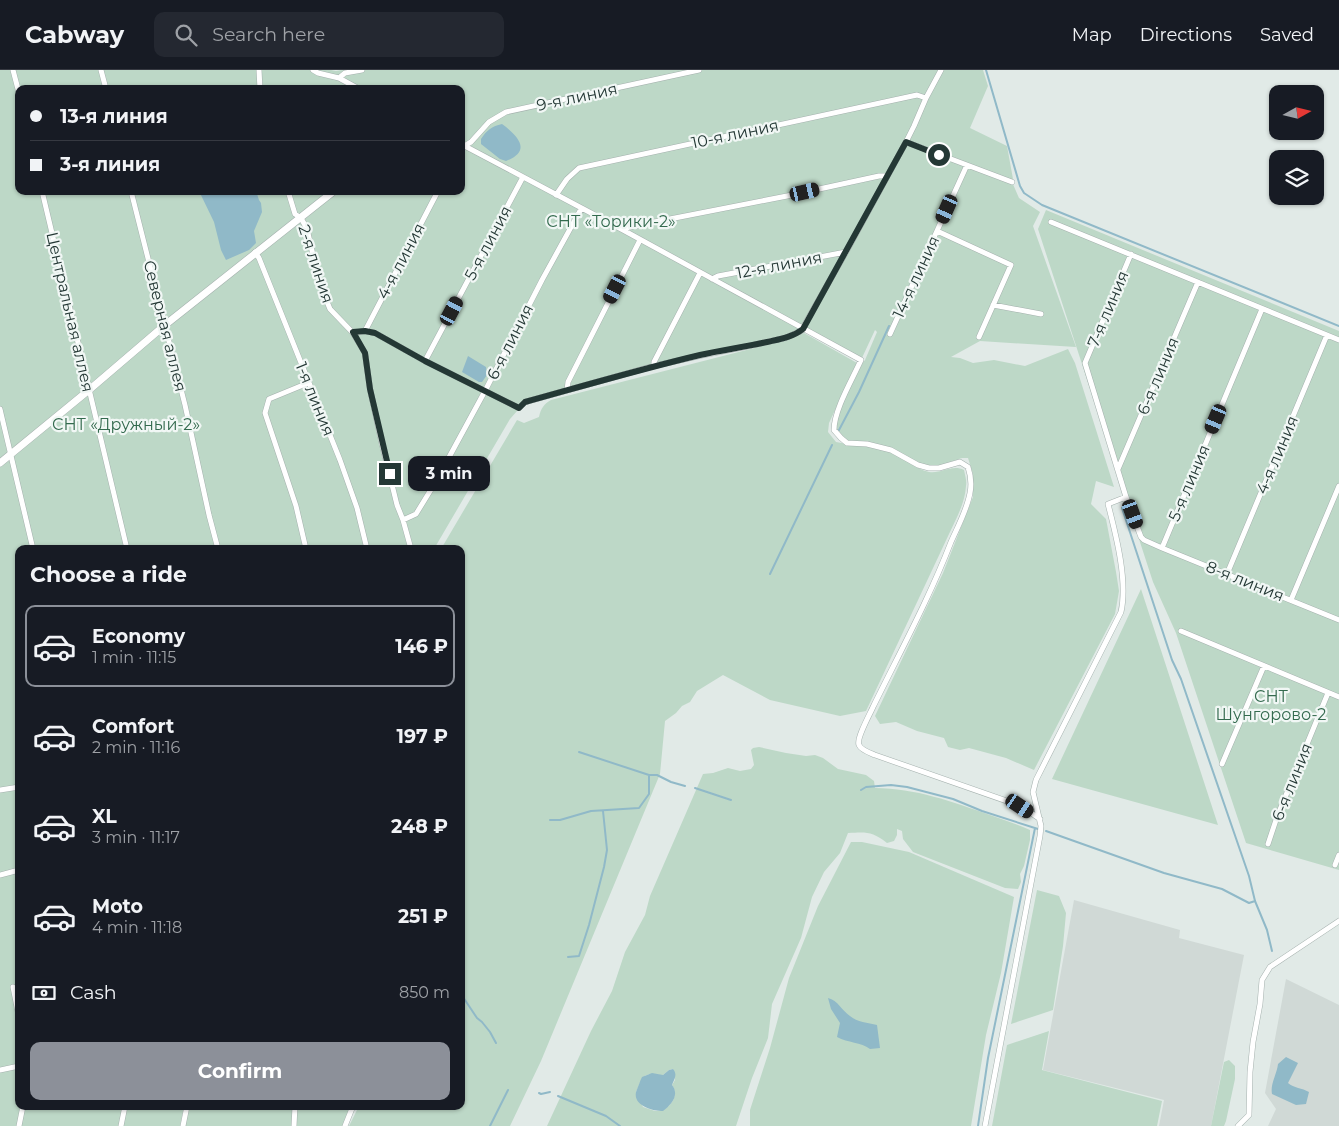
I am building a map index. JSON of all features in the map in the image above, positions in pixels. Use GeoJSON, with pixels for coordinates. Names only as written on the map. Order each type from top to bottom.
{"type":"FeatureCollection","features":[{"type":"Feature","properties":{"kind":"street"},"geometry":{"type":"LineString","coordinates":[[13,70],[17,85]]}},
{"type":"Feature","properties":{"kind":"street"},"geometry":{"type":"LineString","coordinates":[[101,70],[105,85]]}},
{"type":"Feature","properties":{"kind":"street"},"geometry":{"type":"LineString","coordinates":[[259,70],[260,85]]}},
{"type":"Feature","properties":{"kind":"street"},"geometry":{"type":"LineString","coordinates":[[313,70],[339,78],[352,85]]}},
{"type":"Feature","properties":{"kind":"street"},"geometry":{"type":"LineString","coordinates":[[339,78],[345,73],[362,70]]}},
{"type":"Feature","properties":{"kind":"street","name":"9-я линия"},"geometry":{"type":"LineString","coordinates":[[465,145],[471,142],[489,122],[506,112],[699,70]]}},
{"type":"Feature","properties":{"kind":"street"},"geometry":{"type":"LineString","coordinates":[[353,332],[365,331],[375,333],[425,361],[519,408],[525,402],[654,366],[785,338],[797,333],[803,329],[846,252],[906,142],[941,70]]}},
{"type":"Feature","properties":{"kind":"street","name":"10-я линия"},"geometry":{"type":"LineString","coordinates":[[556,195],[567,179],[579,168],[917,95],[926,98]]}},
{"type":"Feature","properties":{"kind":"street"},"geometry":{"type":"LineString","coordinates":[[906,142],[1012,182]]}},
{"type":"Feature","properties":{"kind":"street"},"geometry":{"type":"LineString","coordinates":[[465,147],[623,230],[861,360],[834,422],[834,430],[847,443],[867,444],[891,450],[918,465],[929,468],[939,468],[960,462],[968,467],[971,483],[970,495],[940,569],[859,736],[858,743],[864,750],[875,755],[1020,806],[1040,819]]}},
{"type":"Feature","properties":{"kind":"street","name":"14-я линия"},"geometry":{"type":"LineString","coordinates":[[890,334],[967,165]]}},
{"type":"Feature","properties":{"kind":"street"},"geometry":{"type":"LineString","coordinates":[[623,230],[629,227],[879,176],[887,176]]}},
{"type":"Feature","properties":{"kind":"street","name":"5-я линия"},"geometry":{"type":"LineString","coordinates":[[425,361],[523,177]]}},
{"type":"Feature","properties":{"kind":"street","name":"Центральная аллея"},"geometry":{"type":"LineString","coordinates":[[43,195],[126,545]]}},
{"type":"Feature","properties":{"kind":"street","name":"Северная аллея"},"geometry":{"type":"LineString","coordinates":[[132,195],[185,405],[217,545]]}},
{"type":"Feature","properties":{"kind":"street","name":"2-я линия"},"geometry":{"type":"LineString","coordinates":[[289,195],[295,214],[301,218],[307,229],[320,285],[330,309],[353,332],[365,353],[370,389],[382,444],[397,505],[404,520],[410,545]]}},
{"type":"Feature","properties":{"kind":"street"},"geometry":{"type":"LineString","coordinates":[[0,463],[165,325],[329,195]]}},
{"type":"Feature","properties":{"kind":"street","name":"4-я линия"},"geometry":{"type":"LineString","coordinates":[[365,331],[436,195]]}},
{"type":"Feature","properties":{"kind":"street","name":"6-я линия"},"geometry":{"type":"LineString","coordinates":[[404,520],[416,514],[426,499],[581,209]]}},
{"type":"Feature","properties":{"kind":"street"},"geometry":{"type":"LineString","coordinates":[[1051,222],[1339,340]]}},
{"type":"Feature","properties":{"kind":"street"},"geometry":{"type":"LineString","coordinates":[[937,231],[1011,265],[979,337]]}},
{"type":"Feature","properties":{"kind":"street"},"geometry":{"type":"LineString","coordinates":[[567,390],[568,382],[640,240]]}},
{"type":"Feature","properties":{"kind":"street","name":"1-я линия"},"geometry":{"type":"LineString","coordinates":[[255,252],[340,460],[357,508],[366,545]]}},
{"type":"Feature","properties":{"kind":"street","name":"12-я линия"},"geometry":{"type":"LineString","coordinates":[[712,279],[718,276],[846,252]]}},
{"type":"Feature","properties":{"kind":"street","name":"7-я линия"},"geometry":{"type":"LineString","coordinates":[[1118,470],[1084,363],[1131,254]]}},
{"type":"Feature","properties":{"kind":"street"},"geometry":{"type":"LineString","coordinates":[[654,366],[654,362],[700,273]]}},
{"type":"Feature","properties":{"kind":"street","name":"6-я линия"},"geometry":{"type":"LineString","coordinates":[[1118,470],[1198,282]]}},
{"type":"Feature","properties":{"kind":"street"},"geometry":{"type":"LineString","coordinates":[[993,306],[1041,314]]}},
{"type":"Feature","properties":{"kind":"street","name":"5-я линия"},"geometry":{"type":"LineString","coordinates":[[1162,548],[1262,309]]}},
{"type":"Feature","properties":{"kind":"street","name":"4-я линия"},"geometry":{"type":"LineString","coordinates":[[1227,574],[1327,335]]}},
{"type":"Feature","properties":{"kind":"street"},"geometry":{"type":"LineString","coordinates":[[305,545],[296,506],[265,413],[269,399],[308,383]]}},
{"type":"Feature","properties":{"kind":"street"},"geometry":{"type":"LineString","coordinates":[[0,410],[32,545]]}},
{"type":"Feature","properties":{"kind":"street"},"geometry":{"type":"LineString","coordinates":[[985,1126],[1040,836],[1041,826],[1034,792],[1036,780],[1120,612],[1123,601],[1124,588],[1108,504],[1126,497],[1118,470]]}},
{"type":"Feature","properties":{"kind":"street"},"geometry":{"type":"LineString","coordinates":[[1291,600],[1339,486]]}},
{"type":"Feature","properties":{"kind":"street","name":"8-я линия"},"geometry":{"type":"LineString","coordinates":[[1126,497],[1144,540],[1339,620]]}},
{"type":"Feature","properties":{"kind":"street"},"geometry":{"type":"LineString","coordinates":[[1181,631],[1339,697]]}},
{"type":"Feature","properties":{"kind":"street"},"geometry":{"type":"LineString","coordinates":[[1222,764],[1264,666]]}},
{"type":"Feature","properties":{"kind":"street","name":"6-я линия"},"geometry":{"type":"LineString","coordinates":[[1268,844],[1277,817],[1328,693]]}},
{"type":"Feature","properties":{"kind":"street"},"geometry":{"type":"LineString","coordinates":[[0,790],[15,788]]}},
{"type":"Feature","properties":{"kind":"street"},"geometry":{"type":"LineString","coordinates":[[1335,865],[1339,855]]}},
{"type":"Feature","properties":{"kind":"street"},"geometry":{"type":"LineString","coordinates":[[0,875],[15,871]]}},
{"type":"Feature","properties":{"kind":"street"},"geometry":{"type":"LineString","coordinates":[[1238,1126],[1249,1115],[1253,1042],[1262,980],[1270,968],[1339,921]]}},
{"type":"Feature","properties":{"kind":"street"},"geometry":{"type":"LineString","coordinates":[[13,987],[15,997]]}},
{"type":"Feature","properties":{"kind":"street"},"geometry":{"type":"LineString","coordinates":[[0,1070],[15,1067]]}},
{"type":"Feature","properties":{"kind":"street"},"geometry":{"type":"LineString","coordinates":[[19,1126],[22,1110]]}},
{"type":"Feature","properties":{"kind":"street"},"geometry":{"type":"LineString","coordinates":[[121,1126],[124,1110]]}},
{"type":"Feature","properties":{"kind":"street"},"geometry":{"type":"LineString","coordinates":[[183,1126],[186,1110]]}},
{"type":"Feature","properties":{"kind":"street"},"geometry":{"type":"LineString","coordinates":[[294,1126],[295,1110]]}},
{"type":"Feature","properties":{"kind":"street"},"geometry":{"type":"LineString","coordinates":[[346,1126],[352,1110]]}},
{"type":"Feature","properties":{"kind":"shaded area"},"geometry":{"type":"Polygon","coordinates":[[[1074,900],[1180,930],[1179,938],[1244,955],[1211,1126],[1159,1126],[1164,1100],[1043,1070],[1074,900]]]}},
{"type":"Feature","properties":{"kind":"shaded area"},"geometry":{"type":"Polygon","coordinates":[[[1286,979],[1339,1005],[1339,1126],[1268,1126],[1276,1109],[1265,1093],[1286,979]]]}},
{"type":"Feature","properties":{"kind":"green space"},"geometry":{"type":"Polygon","coordinates":[[[0,70],[983,70],[988,86],[970,128],[1007,146],[1012,182],[1019,198],[1040,212],[1033,226],[1076,347],[980,341],[951,357],[973,363],[994,360],[1025,366],[1068,349],[1075,363],[1114,487],[1096,481],[1091,504],[1106,519],[1119,591],[1115,614],[1034,770],[1006,758],[969,748],[960,750],[948,747],[944,738],[917,731],[896,722],[880,724],[875,716],[943,573],[973,497],[973,474],[968,458],[962,458],[939,466],[919,464],[901,454],[848,441],[836,430],[836,423],[842,405],[859,367],[865,360],[877,332],[875,330],[861,360],[803,329],[797,333],[703,355],[525,402],[510,419],[436,545],[15,545],[15,1110],[183,1110],[180,1126],[0,1126],[0,70]]]}},
{"type":"Feature","properties":{"kind":"green space","name":"СНТ Шунгорово-2"},"geometry":{"type":"Polygon","coordinates":[[[1046,210],[1339,331],[1339,870],[1246,843],[1176,633],[1153,582],[1038,229],[1046,210]]]}},
{"type":"Feature","properties":{"kind":"green space"},"geometry":{"type":"Polygon","coordinates":[[[804,333],[857,363],[829,423],[828,432],[836,442],[884,450],[929,472],[960,468],[964,470],[966,478],[964,499],[960,511],[866,711],[840,716],[770,700],[723,675],[697,691],[690,702],[682,706],[665,721],[660,774],[541,1061],[510,1126],[349,1126],[357,1110],[465,1110],[465,545],[443,545],[517,420],[524,423],[539,417],[543,407],[551,400],[786,340],[804,333]]]}},
{"type":"Feature","properties":{"kind":"green space"},"geometry":{"type":"Polygon","coordinates":[[[1141,589],[1218,825],[1052,779],[1141,589]]]}},
{"type":"Feature","properties":{"kind":"green space"},"geometry":{"type":"Polygon","coordinates":[[[759,747],[806,756],[815,755],[823,758],[838,769],[866,775],[874,781],[875,788],[905,790],[934,797],[1030,830],[1030,840],[1024,866],[1020,874],[1021,882],[1018,889],[1005,888],[913,852],[903,839],[902,831],[897,829],[894,841],[887,843],[869,833],[848,833],[840,853],[824,872],[812,897],[801,938],[772,1004],[768,1038],[736,1126],[547,1126],[591,1031],[612,991],[625,952],[645,915],[650,896],[703,774],[728,768],[740,771],[751,769],[754,765],[751,750],[759,747]],[[673,1069],[663,1075],[650,1074],[645,1076],[636,1092],[643,1107],[660,1111],[669,1106],[675,1094],[672,1085],[675,1080],[673,1069]]]}},
{"type":"Feature","properties":{"kind":"green space"},"geometry":{"type":"Polygon","coordinates":[[[851,842],[862,842],[909,852],[1014,897],[1001,973],[986,1035],[971,1126],[750,1126],[750,1110],[770,1048],[789,978],[818,906],[851,842]]]}},
{"type":"Feature","properties":{"kind":"green space"},"geometry":{"type":"Polygon","coordinates":[[[1037,890],[1059,896],[1066,913],[1053,1010],[1011,1024],[1037,890]]]}},
{"type":"Feature","properties":{"kind":"green space"},"geometry":{"type":"Polygon","coordinates":[[[1049,1031],[1042,1070],[1162,1101],[1157,1126],[992,1126],[1007,1045],[1049,1031]]]}},
{"type":"Feature","properties":{"kind":"green space"},"geometry":{"type":"Polygon","coordinates":[[[1229,1060],[1235,1066],[1235,1079],[1226,1121],[1224,1126],[1211,1126],[1224,1062],[1229,1060]]]}},
{"type":"Feature","properties":{"kind":"green space"},"geometry":{"type":"Polygon","coordinates":[[[186,1110],[350,1110],[344,1126],[183,1126],[186,1110]]]}},
{"type":"Feature","properties":{"kind":"water"},"geometry":{"type":"Polygon","coordinates":[[[502,124],[517,138],[521,148],[519,153],[506,161],[500,159],[481,144],[481,139],[487,131],[502,124]]]}},
{"type":"Feature","properties":{"kind":"water"},"geometry":{"type":"Polygon","coordinates":[[[201,195],[257,195],[262,212],[254,231],[256,243],[249,250],[226,260],[221,250],[214,222],[201,195]]]}},
{"type":"Feature","properties":{"kind":"water"},"geometry":{"type":"Polygon","coordinates":[[[468,356],[486,367],[487,375],[482,382],[462,372],[468,356]]]}},
{"type":"Feature","properties":{"kind":"water"},"geometry":{"type":"Polygon","coordinates":[[[828,998],[835,1001],[853,1018],[877,1025],[880,1048],[870,1049],[837,1037],[840,1023],[831,1009],[828,998]]]}},
{"type":"Feature","properties":{"kind":"water"},"geometry":{"type":"Polygon","coordinates":[[[1286,1057],[1298,1063],[1288,1083],[1309,1092],[1306,1104],[1296,1105],[1272,1094],[1272,1086],[1278,1064],[1286,1057]]]}},
{"type":"Feature","properties":{"kind":"water"},"geometry":{"type":"Polygon","coordinates":[[[673,1069],[675,1079],[672,1085],[675,1096],[669,1106],[663,1111],[654,1110],[645,1107],[638,1101],[636,1092],[642,1077],[652,1073],[663,1075],[673,1069]]]}},
{"type":"Feature","properties":{"kind":"waterway"},"geometry":{"type":"LineString","coordinates":[[986,70],[1020,186],[1024,193],[1042,205],[1339,326]]}},
{"type":"Feature","properties":{"kind":"waterway"},"geometry":{"type":"LineString","coordinates":[[839,430],[859,392],[889,326]]}},
{"type":"Feature","properties":{"kind":"waterway"},"geometry":{"type":"LineString","coordinates":[[770,574],[832,445]]}},
{"type":"Feature","properties":{"kind":"waterway"},"geometry":{"type":"LineString","coordinates":[[1122,508],[1172,660],[1181,679],[1249,876],[1255,901],[1267,930],[1272,951]]}},
{"type":"Feature","properties":{"kind":"waterway"},"geometry":{"type":"LineString","coordinates":[[579,752],[649,775],[657,775],[685,786]]}},
{"type":"Feature","properties":{"kind":"waterway"},"geometry":{"type":"LineString","coordinates":[[550,820],[560,820],[591,811],[639,808],[649,794],[649,775]]}},
{"type":"Feature","properties":{"kind":"waterway"},"geometry":{"type":"LineString","coordinates":[[861,790],[866,787],[891,785],[907,787],[953,799],[982,811],[1038,829]]}},
{"type":"Feature","properties":{"kind":"waterway"},"geometry":{"type":"LineString","coordinates":[[695,788],[731,800]]}},
{"type":"Feature","properties":{"kind":"waterway"},"geometry":{"type":"LineString","coordinates":[[568,957],[579,956],[604,867],[607,850],[603,811]]}},
{"type":"Feature","properties":{"kind":"waterway"},"geometry":{"type":"LineString","coordinates":[[978,1126],[988,1058],[1035,828]]}},
{"type":"Feature","properties":{"kind":"waterway"},"geometry":{"type":"LineString","coordinates":[[1046,831],[1164,873],[1222,889],[1249,903],[1255,901]]}},
{"type":"Feature","properties":{"kind":"waterway"},"geometry":{"type":"LineString","coordinates":[[465,1000],[477,1018],[490,1032],[496,1043]]}},
{"type":"Feature","properties":{"kind":"waterway"},"geometry":{"type":"LineString","coordinates":[[490,1126],[508,1090]]}},
{"type":"Feature","properties":{"kind":"waterway"},"geometry":{"type":"LineString","coordinates":[[539,1093],[550,1092]]}},
{"type":"Feature","properties":{"kind":"waterway"},"geometry":{"type":"LineString","coordinates":[[558,1096],[606,1116],[620,1126]]}},
{"type":"Feature","properties":{"kind":"route"},"geometry":{"type":"LineString","coordinates":[[390,474],[370,389],[365,353],[353,332],[365,331],[375,333],[425,361],[519,408],[525,402],[654,366],[785,338],[803,329],[906,142],[939,155]]}},
{"type":"Feature","properties":{"kind":"park label","name":"СНТ «Торики-2»"},"geometry":{"type":"Point","coordinates":[611,221]}},
{"type":"Feature","properties":{"kind":"park label","name":"СНТ «Дружный-2»"},"geometry":{"type":"Point","coordinates":[126,424]}}]}
